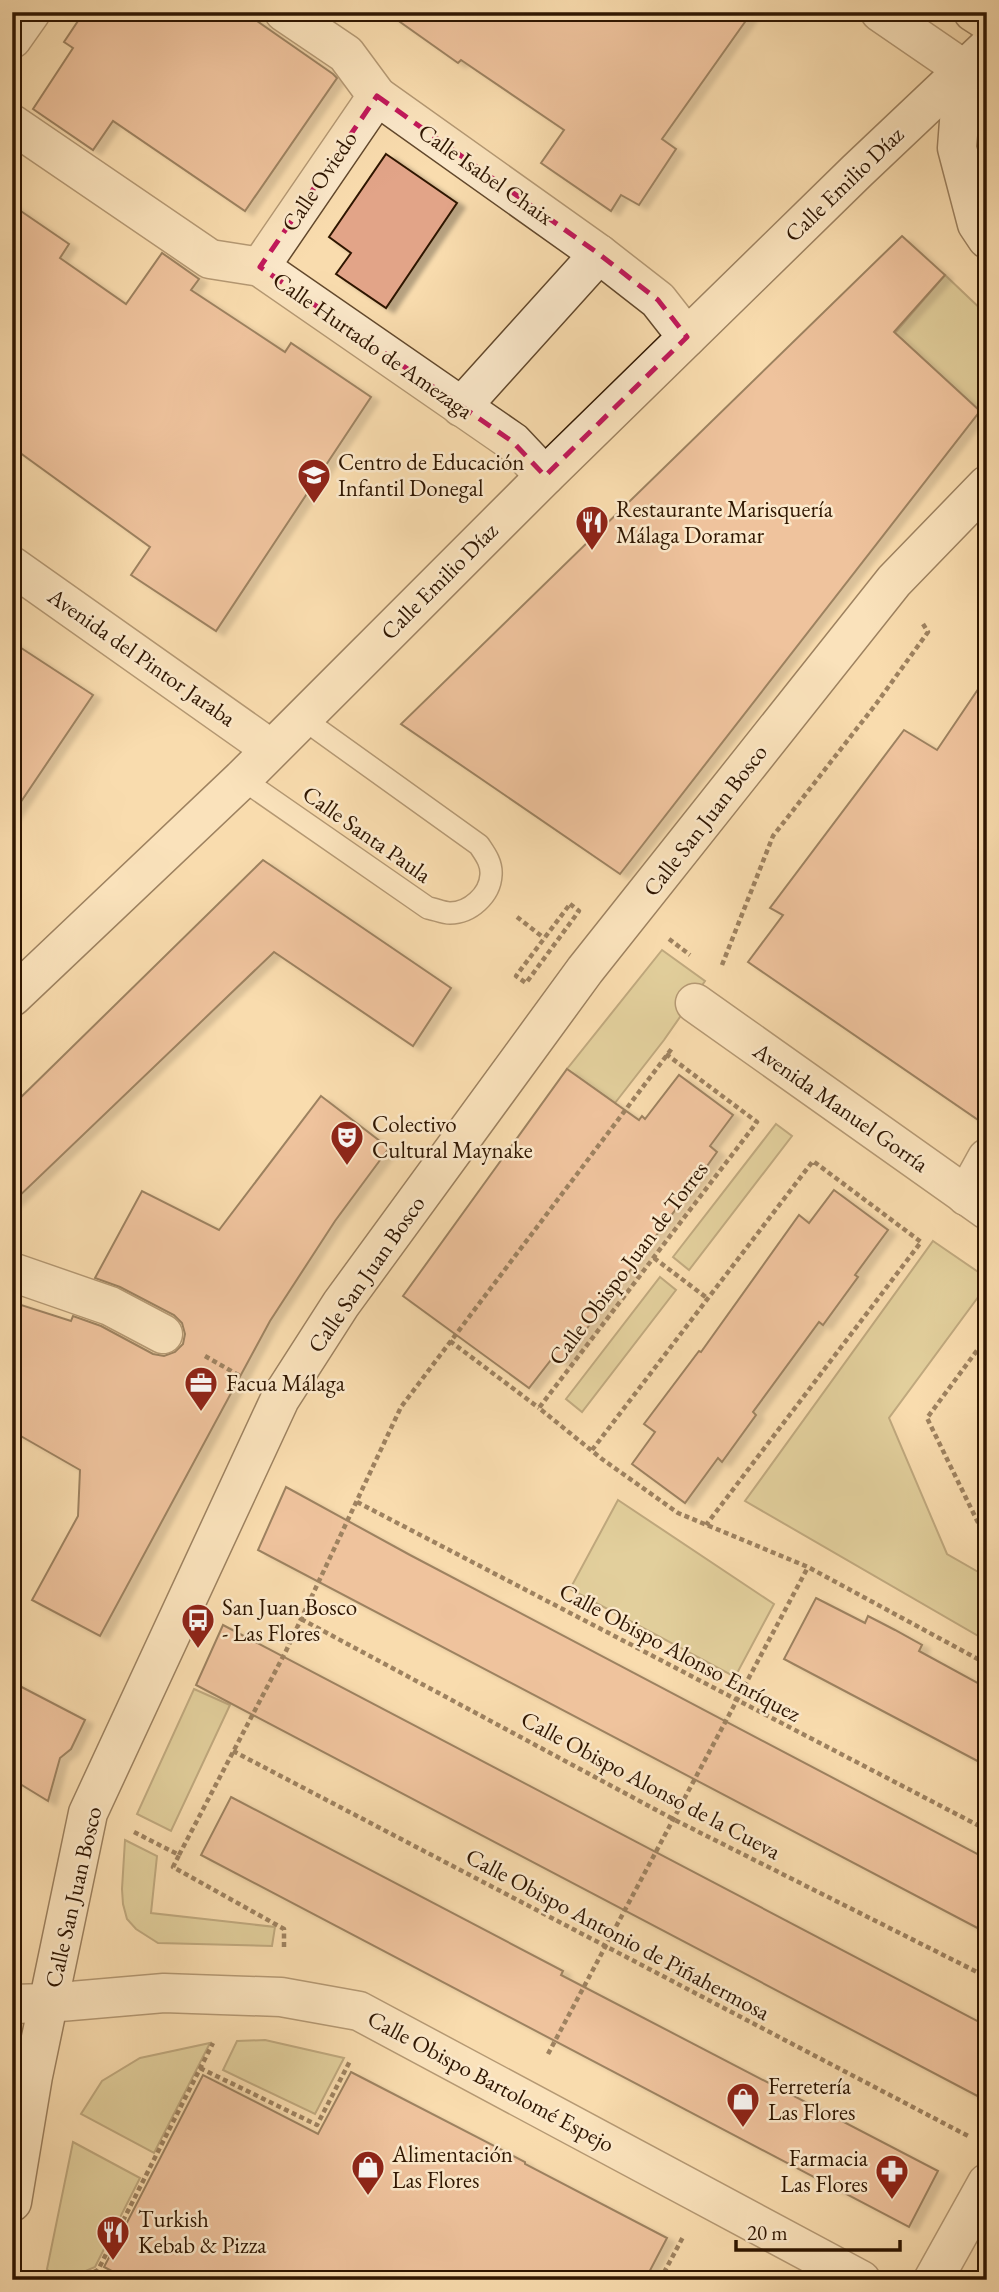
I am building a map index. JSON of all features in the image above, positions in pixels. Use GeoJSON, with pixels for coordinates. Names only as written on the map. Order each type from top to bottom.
{"type":"FeatureCollection","features":[{"type":"Feature","properties":{"kind":"main road"},"geometry":{"type":"LineString","coordinates":[[973,12],[987,21]]}},
{"type":"Feature","properties":{"kind":"street"},"geometry":{"type":"LineString","coordinates":[[12,39],[31,12]]}},
{"type":"Feature","properties":{"kind":"street","name":"Calle Isabel Chaix"},"geometry":{"type":"LineString","coordinates":[[284,12],[346,54],[377,96],[599,254],[658,300],[687,337]]}},
{"type":"Feature","properties":{"kind":"street"},"geometry":{"type":"LineString","coordinates":[[880,12],[975,58],[957,148],[976,224],[987,239]]}},
{"type":"Feature","properties":{"kind":"street","name":"Calle Emilio Díaz"},"geometry":{"type":"LineString","coordinates":[[12,997],[242,779],[545,476],[975,58]]}},
{"type":"Feature","properties":{"kind":"street","name":"Calle Oviedo"},"geometry":{"type":"LineString","coordinates":[[260,267],[377,96]]}},
{"type":"Feature","properties":{"kind":"street","name":"Calle Hurtado de Amezaga"},"geometry":{"type":"LineString","coordinates":[[12,124],[210,259],[260,267],[513,442],[545,476]]}},
{"type":"Feature","properties":{"kind":"street"},"geometry":{"type":"LineString","coordinates":[[461,407],[599,254]]}},
{"type":"Feature","properties":{"kind":"street","name":"Calle San Juan Bosco"},"geometry":{"type":"LineString","coordinates":[[12,2202],[30,2004],[88,1813],[280,1399],[341,1304],[586,971],[894,581],[987,485]]}},
{"type":"Feature","properties":{"kind":"street","name":"Avenida del Pintor Jaraba"},"geometry":{"type":"LineString","coordinates":[[12,566],[271,748]]}},
{"type":"Feature","properties":{"kind":"street","name":"Avenida Manuel Gorría"},"geometry":{"type":"LineString","coordinates":[[706,989],[976,1203]]}},
{"type":"Feature","properties":{"kind":"street"},"geometry":{"type":"LineString","coordinates":[[976,1203],[987,1158]]}},
{"type":"Feature","properties":{"kind":"street"},"geometry":{"type":"LineString","coordinates":[[12,1272],[110,1306],[163,1334]]}},
{"type":"Feature","properties":{"kind":"street","name":"Calle Obispo Bartolomé Espejo"},"geometry":{"type":"LineString","coordinates":[[30,2004],[164,1993],[281,1997],[359,2011],[861,2280]]}},
{"type":"Feature","properties":{"kind":"street"},"geometry":{"type":"LineString","coordinates":[[933,2280],[987,2183]]}},
{"type":"Feature","properties":{"kind":"lane","name":"Calle Santa Paula"},"geometry":{"type":"LineString","coordinates":[[242,779],[428,908],[450,913],[472,907],[484,894],[492,876],[489,859],[479,845],[302,718]]}},
{"type":"Feature","properties":{"kind":"path"},"geometry":{"type":"LineString","coordinates":[[664,936],[706,989],[773,836],[876,704],[928,632]]}},
{"type":"Feature","properties":{"kind":"path"},"geometry":{"type":"LineString","coordinates":[[555,924],[570,904]]}},
{"type":"Feature","properties":{"kind":"path"},"geometry":{"type":"LineString","coordinates":[[284,1945],[284,1929],[173,1867],[301,1619],[401,1407],[675,1044]]}},
{"type":"Feature","properties":{"kind":"path","name":"Calle Obispo Juan de Torres"},"geometry":{"type":"LineString","coordinates":[[539,1408],[757,1122],[666,1054]]}},
{"type":"Feature","properties":{"kind":"path"},"geometry":{"type":"LineString","coordinates":[[592,1450],[813,1161],[920,1242],[706,1525]]}},
{"type":"Feature","properties":{"kind":"path"},"geometry":{"type":"LineString","coordinates":[[654,1258],[708,1298]]}},
{"type":"Feature","properties":{"kind":"path"},"geometry":{"type":"LineString","coordinates":[[987,1337],[927,1418],[987,1541]]}},
{"type":"Feature","properties":{"kind":"path"},"geometry":{"type":"LineString","coordinates":[[450,1341],[678,1513],[808,1567],[987,1664]]}},
{"type":"Feature","properties":{"kind":"path","name":"Calle Obispo Alonso Enríquez"},"geometry":{"type":"LineString","coordinates":[[357,1502],[987,1830]]}},
{"type":"Feature","properties":{"kind":"path"},"geometry":{"type":"LineString","coordinates":[[548,2054],[808,1567]]}},
{"type":"Feature","properties":{"kind":"path","name":"Calle Obispo Alonso de la Cueva"},"geometry":{"type":"LineString","coordinates":[[301,1619],[673,1819],[987,1977]]}},
{"type":"Feature","properties":{"kind":"path","name":"Calle Obispo Antonio de Piñahermosa"},"geometry":{"type":"LineString","coordinates":[[233,1751],[978,2141]]}},
{"type":"Feature","properties":{"kind":"path"},"geometry":{"type":"LineString","coordinates":[[133,1831],[179,1855]]}},
{"type":"Feature","properties":{"kind":"path"},"geometry":{"type":"LineString","coordinates":[[79,2280],[98,2270],[216,2038]]}},
{"type":"Feature","properties":{"kind":"path"},"geometry":{"type":"LineString","coordinates":[[201,2068],[317,2125],[352,2055]]}},
{"type":"Feature","properties":{"kind":"path"},"geometry":{"type":"LineString","coordinates":[[660,2280],[687,2231]]}},
{"type":"Feature","properties":{"kind":"highlighted area"},"geometry":{"type":"Polygon","coordinates":[[[377,96],[599,254],[658,300],[687,337],[545,476],[513,442],[260,267],[377,96]]]}},
{"type":"Feature","properties":{"kind":"shaded area"},"geometry":{"type":"Polygon","coordinates":[[[945,275],[987,315],[987,403],[980,411],[895,333],[945,275]]]}},
{"type":"Feature","properties":{"kind":"shaded area"},"geometry":{"type":"Polygon","coordinates":[[[662,950],[705,981],[615,1103],[567,1069],[662,950]]]}},
{"type":"Feature","properties":{"kind":"shaded area"},"geometry":{"type":"Polygon","coordinates":[[[776,1124],[792,1136],[689,1270],[673,1257],[776,1124]]]}},
{"type":"Feature","properties":{"kind":"shaded area"},"geometry":{"type":"Polygon","coordinates":[[[933,1241],[987,1278],[987,1285],[889,1418],[947,1554],[987,1577],[987,1641],[745,1501],[933,1241]]]}},
{"type":"Feature","properties":{"kind":"shaded area"},"geometry":{"type":"Polygon","coordinates":[[[660,1277],[676,1290],[582,1412],[566,1399],[660,1277]]]}},
{"type":"Feature","properties":{"kind":"shaded area"},"geometry":{"type":"Polygon","coordinates":[[[618,1500],[774,1604],[735,1677],[570,1589],[618,1500]]]}},
{"type":"Feature","properties":{"kind":"shaded area"},"geometry":{"type":"Polygon","coordinates":[[[194,1689],[230,1705],[171,1831],[137,1814],[194,1689]]]}},
{"type":"Feature","properties":{"kind":"shaded area"},"geometry":{"type":"Polygon","coordinates":[[[125,1840],[157,1856],[151,1913],[275,1927],[272,1946],[158,1943],[136,1929],[127,1919],[123,1904],[125,1840]]]}},
{"type":"Feature","properties":{"kind":"shaded area"},"geometry":{"type":"Polygon","coordinates":[[[265,2040],[344,2058],[315,2114],[223,2070],[237,2041],[265,2040]]]}},
{"type":"Feature","properties":{"kind":"shaded area"},"geometry":{"type":"Polygon","coordinates":[[[210,2043],[154,2153],[81,2114],[102,2081],[140,2058],[210,2043]]]}},
{"type":"Feature","properties":{"kind":"shaded area"},"geometry":{"type":"Polygon","coordinates":[[[73,2142],[140,2178],[95,2267],[65,2280],[55,2280],[47,2269],[73,2142]]]}},
{"type":"Feature","properties":{"kind":"building"},"geometry":{"type":"Polygon","coordinates":[[[84,12],[244,12],[337,78],[245,211],[113,121],[93,150],[33,109],[73,48],[64,42],[84,12]]]}},
{"type":"Feature","properties":{"kind":"building"},"geometry":{"type":"Polygon","coordinates":[[[386,12],[752,12],[662,139],[676,149],[639,205],[621,195],[611,211],[541,163],[564,130],[461,60],[458,63],[386,12]]]}},
{"type":"Feature","properties":{"kind":"building"},"geometry":{"type":"Polygon","coordinates":[[[386,154],[457,203],[386,308],[336,274],[351,253],[329,237],[386,154]]]}},
{"type":"Feature","properties":{"kind":"building"},"geometry":{"type":"Polygon","coordinates":[[[12,205],[69,244],[60,258],[126,304],[162,253],[199,279],[191,290],[285,352],[291,343],[371,397],[216,631],[131,575],[150,547],[12,447],[12,205]]]}},
{"type":"Feature","properties":{"kind":"building"},"geometry":{"type":"Polygon","coordinates":[[[902,236],[945,275],[894,332],[980,411],[620,874],[401,724],[902,236]]]}},
{"type":"Feature","properties":{"kind":"building"},"geometry":{"type":"Polygon","coordinates":[[[12,642],[93,695],[12,815],[12,642]]]}},
{"type":"Feature","properties":{"kind":"building"},"geometry":{"type":"Polygon","coordinates":[[[987,676],[987,1126],[748,962],[783,915],[770,908],[904,730],[937,750],[987,676]]]}},
{"type":"Feature","properties":{"kind":"building"},"geometry":{"type":"Polygon","coordinates":[[[263,860],[451,988],[413,1046],[274,952],[12,1203],[12,1106],[263,860]]]}},
{"type":"Feature","properties":{"kind":"building"},"geometry":{"type":"Polygon","coordinates":[[[567,1069],[639,1120],[642,1116],[645,1119],[679,1075],[733,1115],[710,1146],[717,1152],[561,1363],[554,1356],[529,1388],[403,1296],[567,1069]]]}},
{"type":"Feature","properties":{"kind":"building"},"geometry":{"type":"Polygon","coordinates":[[[321,1096],[389,1148],[335,1221],[270,1321],[100,1636],[32,1600],[78,1516],[80,1470],[12,1431],[12,1302],[71,1321],[73,1316],[101,1326],[153,1354],[164,1356],[175,1352],[183,1344],[185,1334],[182,1323],[174,1315],[120,1287],[95,1278],[142,1191],[219,1230],[321,1096]]]}},
{"type":"Feature","properties":{"kind":"building"},"geometry":{"type":"Polygon","coordinates":[[[834,1190],[888,1230],[823,1325],[819,1322],[753,1412],[756,1415],[722,1462],[718,1458],[685,1503],[632,1464],[655,1432],[644,1424],[699,1351],[701,1352],[799,1215],[809,1223],[834,1190]]]}},
{"type":"Feature","properties":{"kind":"building"},"geometry":{"type":"Polygon","coordinates":[[[286,1487],[987,1859],[987,1933],[258,1550],[286,1487]]]}},
{"type":"Feature","properties":{"kind":"building"},"geometry":{"type":"Polygon","coordinates":[[[816,1598],[865,1623],[868,1616],[895,1630],[922,1645],[919,1651],[987,1688],[987,1766],[784,1659],[816,1598]]]}},
{"type":"Feature","properties":{"kind":"building"},"geometry":{"type":"Polygon","coordinates":[[[223,1625],[987,2026],[987,2101],[196,1685],[223,1625]]]}},
{"type":"Feature","properties":{"kind":"building"},"geometry":{"type":"Polygon","coordinates":[[[12,1682],[85,1720],[71,1749],[60,1758],[48,1801],[12,1779],[12,1682]]]}},
{"type":"Feature","properties":{"kind":"building"},"geometry":{"type":"Polygon","coordinates":[[[231,1797],[563,1971],[561,1975],[938,2171],[909,2227],[201,1855],[231,1797]]]}},
{"type":"Feature","properties":{"kind":"building"},"geometry":{"type":"Polygon","coordinates":[[[351,2072],[667,2238],[645,2280],[129,2280],[104,2267],[203,2075],[318,2134],[351,2072]]]}},
{"type":"Feature","properties":{"kind":"place","name":"Centro de Educación Infantil Donegal"},"geometry":{"type":"Point","coordinates":[314,505]}},
{"type":"Feature","properties":{"kind":"place","name":"Restaurante Marisquería Málaga Doramar"},"geometry":{"type":"Point","coordinates":[592,552]}},
{"type":"Feature","properties":{"kind":"place","name":"Colectivo Cultural Maynake"},"geometry":{"type":"Point","coordinates":[347,1167]}},
{"type":"Feature","properties":{"kind":"place","name":"Facua Málaga"},"geometry":{"type":"Point","coordinates":[201,1413]}},
{"type":"Feature","properties":{"kind":"place","name":"San Juan Bosco - Las Flores"},"geometry":{"type":"Point","coordinates":[198,1650]}},
{"type":"Feature","properties":{"kind":"place","name":"Ferretería Las Flores"},"geometry":{"type":"Point","coordinates":[743,2129]}},
{"type":"Feature","properties":{"kind":"place","name":"Alimentación Las Flores"},"geometry":{"type":"Point","coordinates":[368,2197]}},
{"type":"Feature","properties":{"kind":"place","name":"Farmacia Las Flores"},"geometry":{"type":"Point","coordinates":[892,2201]}},
{"type":"Feature","properties":{"kind":"place","name":"Turkish Kebab & Pizza"},"geometry":{"type":"Point","coordinates":[113,2262]}}]}
